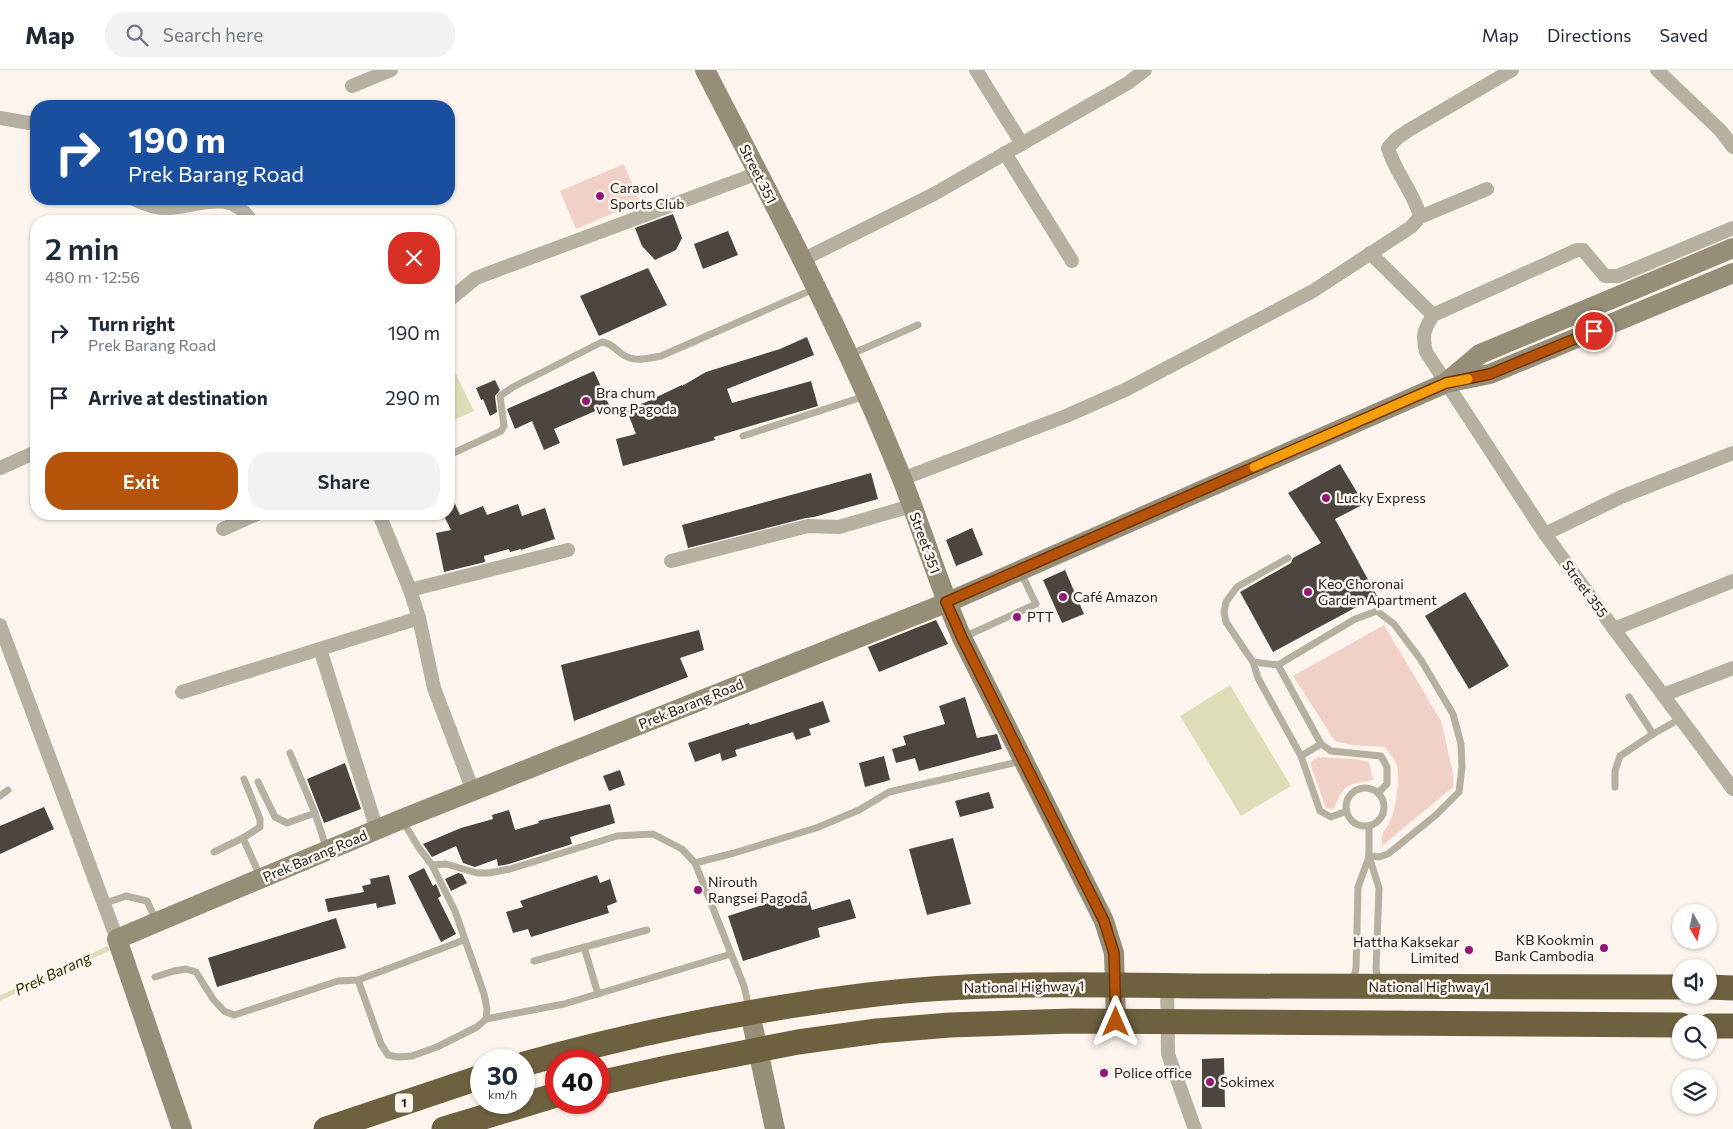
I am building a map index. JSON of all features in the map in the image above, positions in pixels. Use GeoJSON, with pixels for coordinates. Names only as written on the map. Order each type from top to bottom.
{"type":"FeatureCollection","features":[{"type":"Feature","properties":{"kind":"highway","name":"National Highway 1"},"geometry":{"type":"LineString","coordinates":[[535,1061],[662,1030],[750,1014],[868,995],[942,988],[1116,985],[1672,987]]}},
{"type":"Feature","properties":{"kind":"highway"},"geometry":{"type":"LineString","coordinates":[[1717,988],[1733,988]]}},
{"type":"Feature","properties":{"kind":"highway"},"geometry":{"type":"LineString","coordinates":[[610,1081],[798,1042],[877,1031],[950,1024],[1167,1022],[1672,1025]]}},
{"type":"Feature","properties":{"kind":"highway"},"geometry":{"type":"LineString","coordinates":[[1717,1026],[1733,1026]]}},
{"type":"Feature","properties":{"kind":"highway","name":"1"},"geometry":{"type":"LineString","coordinates":[[326,1129],[470,1082]]}},
{"type":"Feature","properties":{"kind":"highway"},"geometry":{"type":"LineString","coordinates":[[444,1129],[478,1114]]}},
{"type":"Feature","properties":{"kind":"main road","name":"Street 351"},"geometry":{"type":"LineString","coordinates":[[705,70],[817,288],[902,479],[946,602],[962,638],[1104,921],[1114,953],[1116,1022]]}},
{"type":"Feature","properties":{"kind":"main road","name":"Prek Barang Road"},"geometry":{"type":"LineString","coordinates":[[1446,383],[1480,354],[1733,248]]}},
{"type":"Feature","properties":{"kind":"main road","name":"Prek Barang Road"},"geometry":{"type":"LineString","coordinates":[[117,939],[473,791],[946,602],[1446,383],[1490,374],[1733,274]]}},
{"type":"Feature","properties":{"kind":"main road"},"geometry":{"type":"LineString","coordinates":[[117,939],[182,1129]]}},
{"type":"Feature","properties":{"kind":"main road"},"geometry":{"type":"LineString","coordinates":[[750,1014],[775,1129]]}},
{"type":"Feature","properties":{"kind":"street"},"geometry":{"type":"LineString","coordinates":[[352,86],[391,70]]}},
{"type":"Feature","properties":{"kind":"street"},"geometry":{"type":"LineString","coordinates":[[976,70],[1022,144]]}},
{"type":"Feature","properties":{"kind":"street"},"geometry":{"type":"LineString","coordinates":[[802,260],[934,194],[1128,82],[1145,70]]}},
{"type":"Feature","properties":{"kind":"street"},"geometry":{"type":"LineString","coordinates":[[1420,217],[1418,208],[1395,168],[1388,148],[1396,139],[1409,130],[1512,70]]}},
{"type":"Feature","properties":{"kind":"street"},"geometry":{"type":"LineString","coordinates":[[1657,70],[1721,131],[1733,147]]}},
{"type":"Feature","properties":{"kind":"street"},"geometry":{"type":"LineString","coordinates":[[0,118],[30,123]]}},
{"type":"Feature","properties":{"kind":"street"},"geometry":{"type":"LineString","coordinates":[[1005,153],[1072,261]]}},
{"type":"Feature","properties":{"kind":"street"},"geometry":{"type":"LineString","coordinates":[[455,295],[476,278],[758,173]]}},
{"type":"Feature","properties":{"kind":"street"},"geometry":{"type":"LineString","coordinates":[[902,479],[1066,416],[1125,390],[1313,291],[1411,226],[1420,217],[1486,189]]}},
{"type":"Feature","properties":{"kind":"street"},"geometry":{"type":"LineString","coordinates":[[151,205],[157,207],[189,205]]}},
{"type":"Feature","properties":{"kind":"street"},"geometry":{"type":"LineString","coordinates":[[234,205],[248,215]]}},
{"type":"Feature","properties":{"kind":"street"},"geometry":{"type":"LineString","coordinates":[[1370,253],[1433,315],[1577,250],[1583,250],[1604,276],[1618,276],[1733,228]]}},
{"type":"Feature","properties":{"kind":"street","name":"Street 355"},"geometry":{"type":"LineString","coordinates":[[1433,315],[1424,329],[1423,341],[1426,352],[1545,534],[1733,789]]}},
{"type":"Feature","properties":{"kind":"street"},"geometry":{"type":"LineString","coordinates":[[1545,534],[1621,497],[1733,453]]}},
{"type":"Feature","properties":{"kind":"street"},"geometry":{"type":"LineString","coordinates":[[0,468],[30,455]]}},
{"type":"Feature","properties":{"kind":"street"},"geometry":{"type":"LineString","coordinates":[[671,561],[808,526],[839,528],[912,506]]}},
{"type":"Feature","properties":{"kind":"street"},"geometry":{"type":"LineString","coordinates":[[223,528],[242,520]]}},
{"type":"Feature","properties":{"kind":"street"},"geometry":{"type":"LineString","coordinates":[[381,520],[410,590],[419,618],[434,688],[473,791]]}},
{"type":"Feature","properties":{"kind":"street"},"geometry":{"type":"LineString","coordinates":[[410,590],[568,550]]}},
{"type":"Feature","properties":{"kind":"street"},"geometry":{"type":"LineString","coordinates":[[1614,629],[1733,581]]}},
{"type":"Feature","properties":{"kind":"street"},"geometry":{"type":"LineString","coordinates":[[182,692],[419,618]]}},
{"type":"Feature","properties":{"kind":"street"},"geometry":{"type":"LineString","coordinates":[[0,624],[117,939]]}},
{"type":"Feature","properties":{"kind":"street"},"geometry":{"type":"LineString","coordinates":[[320,649],[378,830]]}},
{"type":"Feature","properties":{"kind":"street"},"geometry":{"type":"LineString","coordinates":[[1663,695],[1733,668]]}},
{"type":"Feature","properties":{"kind":"street"},"geometry":{"type":"LineString","coordinates":[[1167,986],[1168,1054],[1194,1129]]}},
{"type":"Feature","properties":{"kind":"lane"},"geometry":{"type":"LineString","coordinates":[[455,452],[500,431],[504,426],[500,396],[513,387],[602,342],[609,343],[624,356],[638,360],[661,356],[817,288]]}},
{"type":"Feature","properties":{"kind":"lane"},"geometry":{"type":"LineString","coordinates":[[848,355],[918,325]]}},
{"type":"Feature","properties":{"kind":"lane"},"geometry":{"type":"LineString","coordinates":[[744,436],[866,396]]}},
{"type":"Feature","properties":{"kind":"lane"},"geometry":{"type":"LineString","coordinates":[[1288,558],[1237,587],[1226,602],[1224,612],[1226,622],[1253,662],[1258,678],[1301,756],[1320,811],[1331,817],[1347,811]]}},
{"type":"Feature","properties":{"kind":"lane"},"geometry":{"type":"LineString","coordinates":[[962,638],[1036,604],[1020,570]]}},
{"type":"Feature","properties":{"kind":"lane"},"geometry":{"type":"LineString","coordinates":[[1253,662],[1278,665],[1355,619],[1377,611],[1394,624],[1421,660],[1453,714],[1461,744],[1462,767],[1459,792],[1436,815],[1388,854],[1379,857],[1369,856]]}},
{"type":"Feature","properties":{"kind":"lane"},"geometry":{"type":"LineString","coordinates":[[1278,665],[1321,744],[1331,751],[1381,756],[1387,767],[1386,784],[1378,793]]}},
{"type":"Feature","properties":{"kind":"lane"},"geometry":{"type":"LineString","coordinates":[[1629,697],[1653,734]]}},
{"type":"Feature","properties":{"kind":"lane"},"geometry":{"type":"LineString","coordinates":[[1615,787],[1615,771],[1620,756],[1680,719]]}},
{"type":"Feature","properties":{"kind":"lane"},"geometry":{"type":"LineString","coordinates":[[1301,756],[1321,744]]}},
{"type":"Feature","properties":{"kind":"lane"},"geometry":{"type":"LineString","coordinates":[[290,753],[328,851]]}},
{"type":"Feature","properties":{"kind":"lane"},"geometry":{"type":"LineString","coordinates":[[695,863],[734,854],[816,828],[859,810],[890,792],[1023,760]]}},
{"type":"Feature","properties":{"kind":"lane"},"geometry":{"type":"LineString","coordinates":[[214,852],[258,830],[261,824],[244,779]]}},
{"type":"Feature","properties":{"kind":"lane"},"geometry":{"type":"LineString","coordinates":[[258,782],[275,816],[287,823],[314,813]]}},
{"type":"Feature","properties":{"kind":"lane"},"geometry":{"type":"LineString","coordinates":[[1369,789],[1378,793],[1384,803],[1382,817],[1369,826],[1355,823],[1347,811],[1347,803],[1350,797],[1358,790],[1369,789]]}},
{"type":"Feature","properties":{"kind":"lane"},"geometry":{"type":"LineString","coordinates":[[0,796],[8,790]]}},
{"type":"Feature","properties":{"kind":"lane"},"geometry":{"type":"LineString","coordinates":[[402,820],[432,865],[455,911],[484,994],[487,1009],[486,1019]]}},
{"type":"Feature","properties":{"kind":"lane"},"geometry":{"type":"LineString","coordinates":[[1369,826],[1369,856],[1379,888],[1376,970],[1381,986]]}},
{"type":"Feature","properties":{"kind":"lane"},"geometry":{"type":"LineString","coordinates":[[432,865],[446,864],[477,873],[489,872],[510,869],[617,836],[653,834],[682,849],[695,863],[744,986],[750,1014]]}},
{"type":"Feature","properties":{"kind":"lane"},"geometry":{"type":"LineString","coordinates":[[243,838],[262,878]]}},
{"type":"Feature","properties":{"kind":"lane"},"geometry":{"type":"LineString","coordinates":[[1352,986],[1356,968],[1358,887],[1369,856]]}},
{"type":"Feature","properties":{"kind":"lane"},"geometry":{"type":"LineString","coordinates":[[103,905],[126,896],[147,901],[157,923]]}},
{"type":"Feature","properties":{"kind":"lane"},"geometry":{"type":"LineString","coordinates":[[534,961],[647,930]]}},
{"type":"Feature","properties":{"kind":"lane"},"geometry":{"type":"LineString","coordinates":[[155,977],[186,969],[196,972],[213,999],[224,1011],[234,1015],[338,981],[358,980],[464,940]]}},
{"type":"Feature","properties":{"kind":"lane"},"geometry":{"type":"LineString","coordinates":[[584,947],[598,994]]}},
{"type":"Feature","properties":{"kind":"lane"},"geometry":{"type":"LineString","coordinates":[[358,980],[381,1044],[388,1055],[398,1057],[412,1056],[437,1047],[476,1028],[486,1019],[537,1010],[598,994],[731,954]]}},
{"type":"Feature","properties":{"kind":"shaded area","name":"Caracol Sports Club"},"geometry":{"type":"Polygon","coordinates":[[[624,164],[640,202],[576,229],[560,191],[624,164]]]}},
{"type":"Feature","properties":{"kind":"shaded area"},"geometry":{"type":"Polygon","coordinates":[[[455,372],[474,411],[455,419],[455,372]]]}},
{"type":"Feature","properties":{"kind":"shaded area"},"geometry":{"type":"Polygon","coordinates":[[[1384,625],[1441,721],[1453,773],[1453,787],[1382,846],[1383,834],[1392,816],[1396,801],[1398,776],[1395,761],[1385,747],[1351,745],[1335,741],[1293,676],[1384,625]]]}},
{"type":"Feature","properties":{"kind":"shaded area"},"geometry":{"type":"Polygon","coordinates":[[[1230,685],[1291,786],[1241,816],[1180,716],[1230,685]]]}},
{"type":"Feature","properties":{"kind":"shaded area"},"geometry":{"type":"Polygon","coordinates":[[[1318,757],[1355,759],[1369,762],[1373,780],[1352,784],[1340,794],[1334,809],[1326,808],[1310,763],[1318,757]]]}},
{"type":"Feature","properties":{"kind":"building"},"geometry":{"type":"Polygon","coordinates":[[[673,214],[682,238],[676,250],[655,260],[642,246],[635,228],[673,214]]]}},
{"type":"Feature","properties":{"kind":"building"},"geometry":{"type":"Polygon","coordinates":[[[728,231],[738,255],[703,269],[694,244],[728,231]]]}},
{"type":"Feature","properties":{"kind":"building"},"geometry":{"type":"Polygon","coordinates":[[[648,268],[667,305],[599,336],[580,296],[648,268]]]}},
{"type":"Feature","properties":{"kind":"building"},"geometry":{"type":"Polygon","coordinates":[[[807,337],[814,355],[727,389],[732,403],[811,381],[818,406],[714,437],[715,440],[623,466],[616,439],[636,434],[627,411],[682,386],[706,372],[780,349],[807,337]]]}},
{"type":"Feature","properties":{"kind":"building"},"geometry":{"type":"Polygon","coordinates":[[[594,371],[609,405],[554,429],[560,443],[544,450],[532,421],[515,429],[507,409],[594,371]]]}},
{"type":"Feature","properties":{"kind":"building"},"geometry":{"type":"Polygon","coordinates":[[[495,380],[500,390],[495,396],[497,412],[490,416],[476,388],[495,380]]]}},
{"type":"Feature","properties":{"kind":"building","name":"Keo Choronai Garden Apartment"},"geometry":{"type":"Polygon","coordinates":[[[1340,464],[1364,504],[1335,519],[1377,596],[1273,652],[1240,592],[1291,563],[1293,558],[1321,543],[1288,493],[1340,464]]]}},
{"type":"Feature","properties":{"kind":"building"},"geometry":{"type":"Polygon","coordinates":[[[871,473],[878,499],[688,548],[682,525],[871,473]]]}},
{"type":"Feature","properties":{"kind":"building"},"geometry":{"type":"Polygon","coordinates":[[[455,504],[460,515],[483,506],[487,515],[518,504],[522,516],[545,508],[555,539],[521,550],[510,552],[509,549],[484,556],[485,562],[444,572],[436,533],[451,530],[446,520],[455,520],[455,504]]]}},
{"type":"Feature","properties":{"kind":"building"},"geometry":{"type":"Polygon","coordinates":[[[972,528],[983,555],[956,566],[946,540],[972,528]]]}},
{"type":"Feature","properties":{"kind":"building","name":"Café Amazon"},"geometry":{"type":"Polygon","coordinates":[[[1065,570],[1084,614],[1062,623],[1043,580],[1065,570]]]}},
{"type":"Feature","properties":{"kind":"building"},"geometry":{"type":"Polygon","coordinates":[[[1465,592],[1509,666],[1469,689],[1425,616],[1465,592]]]}},
{"type":"Feature","properties":{"kind":"building"},"geometry":{"type":"Polygon","coordinates":[[[936,620],[948,644],[879,672],[868,647],[936,620]]]}},
{"type":"Feature","properties":{"kind":"building"},"geometry":{"type":"Polygon","coordinates":[[[699,630],[704,650],[680,658],[688,677],[574,721],[561,665],[699,630]]]}},
{"type":"Feature","properties":{"kind":"building"},"geometry":{"type":"Polygon","coordinates":[[[965,697],[977,738],[997,734],[1002,749],[919,771],[915,758],[896,763],[892,749],[906,745],[903,736],[945,724],[939,706],[965,697]]]}},
{"type":"Feature","properties":{"kind":"building"},"geometry":{"type":"Polygon","coordinates":[[[823,701],[830,722],[809,729],[811,735],[796,740],[793,732],[735,750],[737,756],[722,761],[720,753],[695,762],[688,743],[823,701]]]}},
{"type":"Feature","properties":{"kind":"building"},"geometry":{"type":"Polygon","coordinates":[[[884,756],[890,780],[865,787],[859,763],[884,756]]]}},
{"type":"Feature","properties":{"kind":"building"},"geometry":{"type":"Polygon","coordinates":[[[345,763],[361,809],[324,823],[307,779],[345,763]]]}},
{"type":"Feature","properties":{"kind":"building"},"geometry":{"type":"Polygon","coordinates":[[[620,770],[625,785],[609,791],[603,776],[620,770]]]}},
{"type":"Feature","properties":{"kind":"building"},"geometry":{"type":"Polygon","coordinates":[[[989,792],[994,808],[960,817],[955,801],[989,792]]]}},
{"type":"Feature","properties":{"kind":"building"},"geometry":{"type":"Polygon","coordinates":[[[610,804],[615,823],[570,837],[572,844],[509,864],[498,866],[497,859],[475,867],[463,863],[456,846],[432,857],[423,844],[461,828],[493,819],[492,815],[509,810],[515,830],[539,823],[538,821],[610,804]]]}},
{"type":"Feature","properties":{"kind":"building"},"geometry":{"type":"Polygon","coordinates":[[[44,807],[54,829],[0,854],[0,826],[44,807]]]}},
{"type":"Feature","properties":{"kind":"building"},"geometry":{"type":"Polygon","coordinates":[[[953,838],[971,904],[927,915],[909,849],[953,838]]]}},
{"type":"Feature","properties":{"kind":"building"},"geometry":{"type":"Polygon","coordinates":[[[424,868],[433,886],[436,884],[441,896],[438,898],[456,934],[441,942],[408,876],[424,868]]]}},
{"type":"Feature","properties":{"kind":"building"},"geometry":{"type":"Polygon","coordinates":[[[458,873],[462,874],[467,883],[451,891],[445,879],[458,873]]]}},
{"type":"Feature","properties":{"kind":"building"},"geometry":{"type":"Polygon","coordinates":[[[389,875],[396,904],[377,908],[376,903],[328,912],[325,899],[364,892],[362,886],[371,884],[370,879],[389,875]]]}},
{"type":"Feature","properties":{"kind":"building"},"geometry":{"type":"Polygon","coordinates":[[[597,875],[600,883],[610,879],[617,902],[607,906],[609,913],[531,937],[528,929],[513,933],[506,912],[523,907],[520,901],[597,875]]]}},
{"type":"Feature","properties":{"kind":"building"},"geometry":{"type":"Polygon","coordinates":[[[806,891],[812,910],[850,899],[856,918],[818,928],[820,937],[743,961],[728,916],[806,891]]]}},
{"type":"Feature","properties":{"kind":"building"},"geometry":{"type":"Polygon","coordinates":[[[336,918],[346,948],[217,987],[208,958],[336,918]]]}},
{"type":"Feature","properties":{"kind":"building"},"geometry":{"type":"Polygon","coordinates":[[[1224,1058],[1225,1107],[1202,1107],[1202,1059],[1224,1058]]]}},
{"type":"Feature","properties":{"kind":"waterway","name":"Prek Barang"},"geometry":{"type":"LineString","coordinates":[[0,998],[107,949]]}},
{"type":"Feature","properties":{"kind":"slow traffic"},"geometry":{"type":"LineString","coordinates":[[1254,467],[1446,383],[1468,379]]}},
{"type":"Feature","properties":{"kind":"place","name":"Caracol Sports Club"},"geometry":{"type":"Point","coordinates":[600,196]}},
{"type":"Feature","properties":{"kind":"place","name":"Bra chum vong Pagoda"},"geometry":{"type":"Point","coordinates":[586,401]}},
{"type":"Feature","properties":{"kind":"place","name":"Lucky Express"},"geometry":{"type":"Point","coordinates":[1326,498]}},
{"type":"Feature","properties":{"kind":"place","name":"Keo Choronai Garden Apartment"},"geometry":{"type":"Point","coordinates":[1308,592]}},
{"type":"Feature","properties":{"kind":"place","name":"Café Amazon"},"geometry":{"type":"Point","coordinates":[1063,597]}},
{"type":"Feature","properties":{"kind":"place","name":"PTT"},"geometry":{"type":"Point","coordinates":[1017,617]}},
{"type":"Feature","properties":{"kind":"place","name":"Nirouth Rangsei Pagoda"},"geometry":{"type":"Point","coordinates":[698,890]}},
{"type":"Feature","properties":{"kind":"place","name":"KB Kookmin Bank Cambodia"},"geometry":{"type":"Point","coordinates":[1604,948]}},
{"type":"Feature","properties":{"kind":"place","name":"Hattha Kaksekar Limited"},"geometry":{"type":"Point","coordinates":[1469,950]}},
{"type":"Feature","properties":{"kind":"place","name":"Police office"},"geometry":{"type":"Point","coordinates":[1104,1073]}},
{"type":"Feature","properties":{"kind":"place","name":"Sokimex"},"geometry":{"type":"Point","coordinates":[1210,1082]}},
{"type":"Feature","properties":{"kind":"route"},"geometry":{"type":"LineString","coordinates":[[1116,1022],[1114,953],[1104,921],[962,638],[946,602],[1446,383],[1490,374],[1594,331]]}}]}
